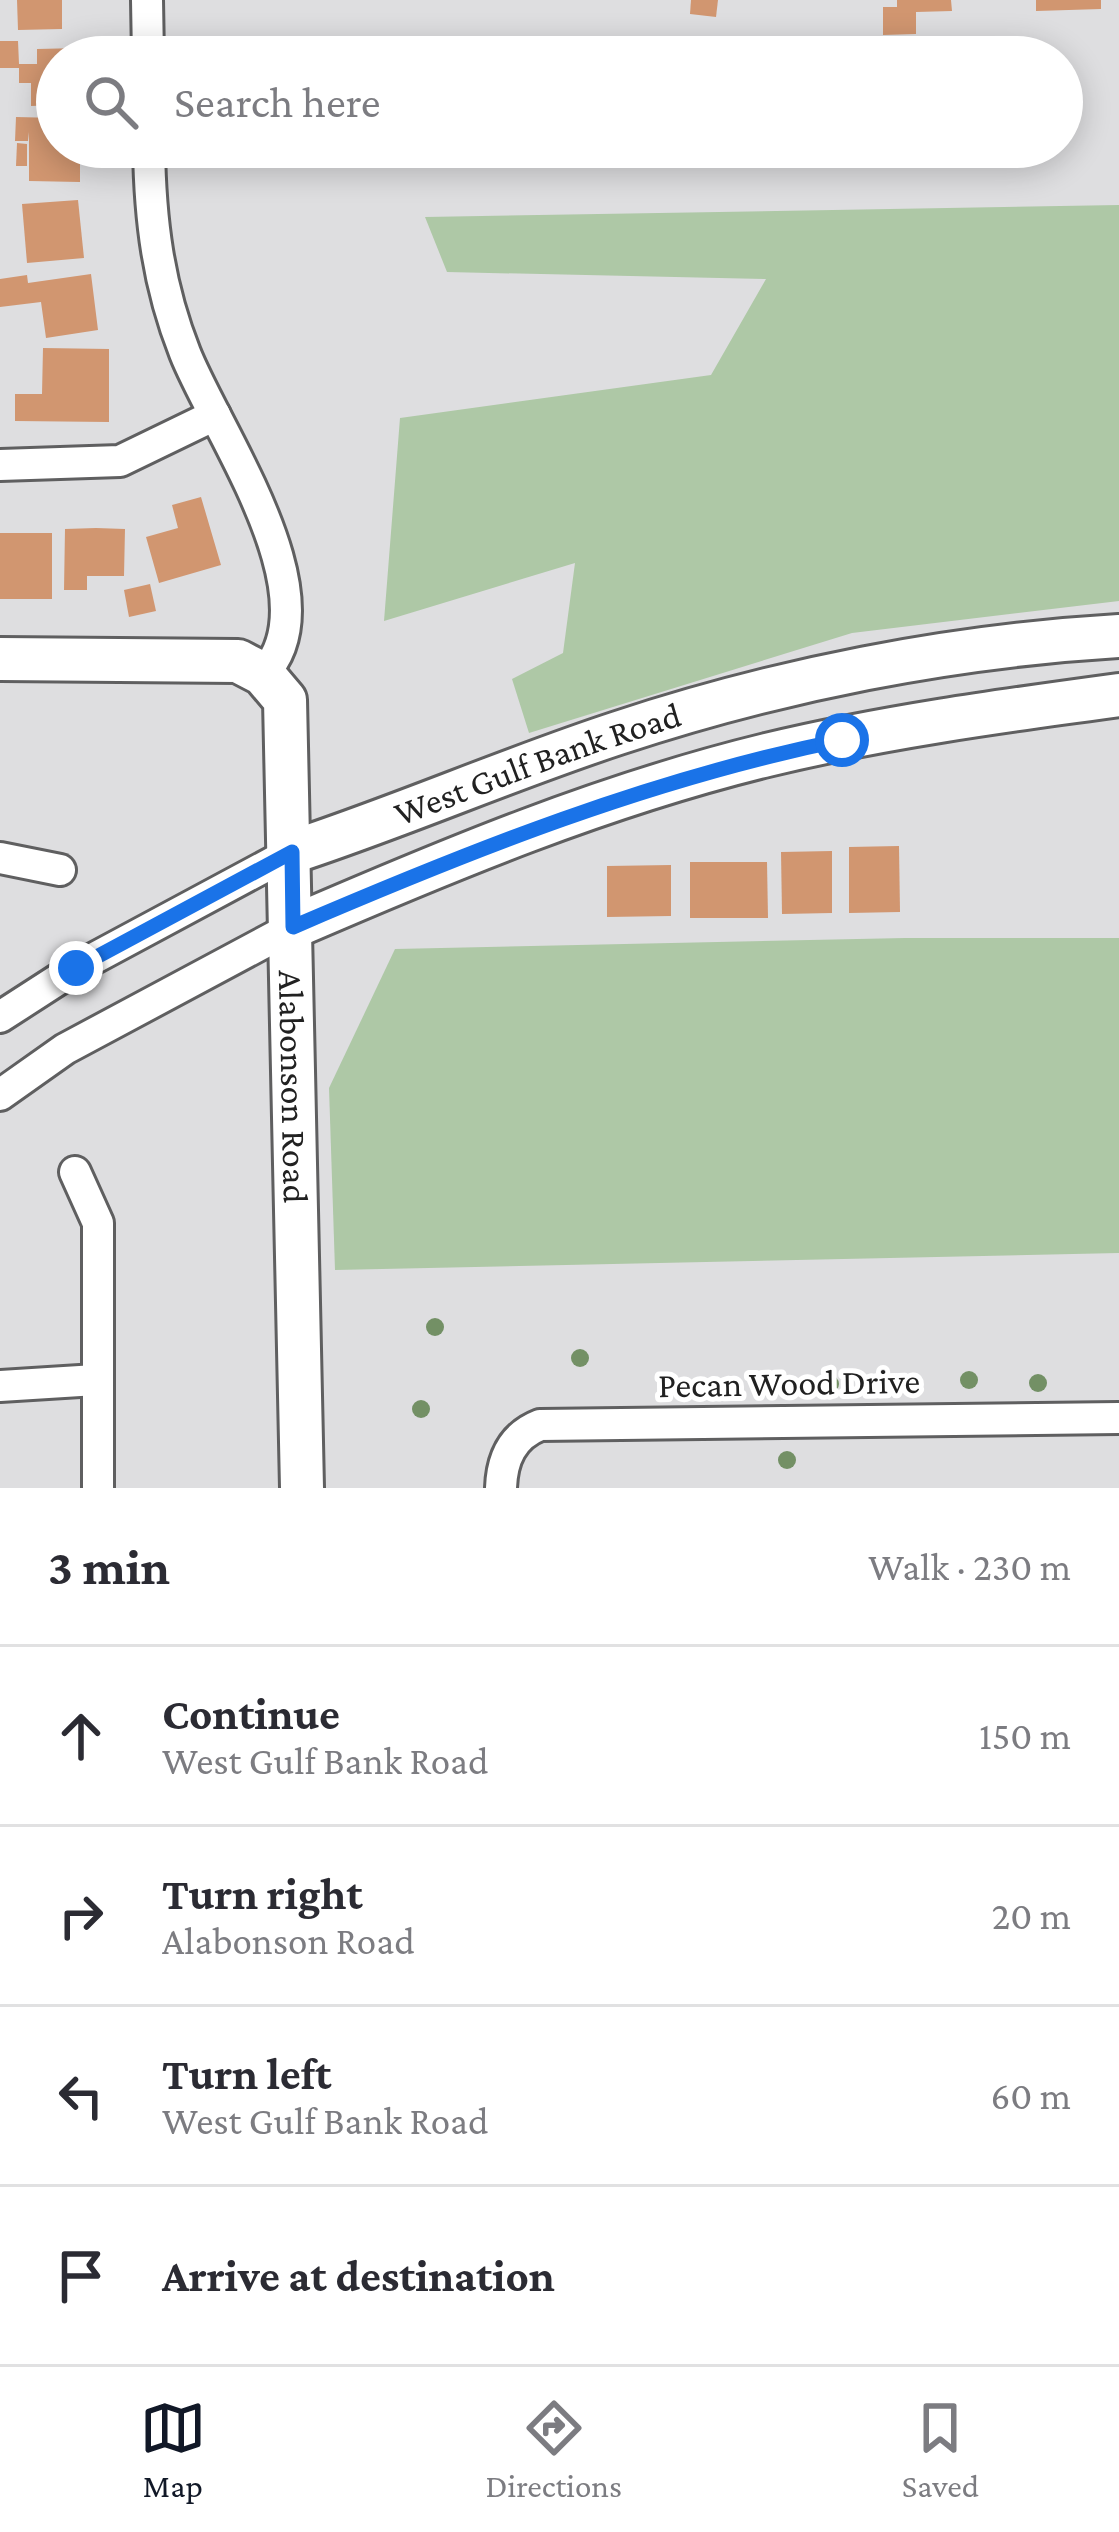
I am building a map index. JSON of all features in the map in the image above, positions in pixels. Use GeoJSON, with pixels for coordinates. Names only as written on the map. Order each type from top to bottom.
{"type":"FeatureCollection","features":[{"type":"Feature","properties":{"kind":"street"},"geometry":{"type":"LineString","coordinates":[[147,0],[148,36]]}},
{"type":"Feature","properties":{"kind":"street"},"geometry":{"type":"LineString","coordinates":[[0,659],[207,657],[238,661],[263,674],[279,658],[285,639],[273,544],[247,473],[184,352],[155,262],[150,168]]}},
{"type":"Feature","properties":{"kind":"street"},"geometry":{"type":"LineString","coordinates":[[0,465],[120,461],[215,415]]}},
{"type":"Feature","properties":{"kind":"street","name":"West Gulf Bank Road"},"geometry":{"type":"LineString","coordinates":[[0,1017],[76,968],[292,852],[621,732],[866,669],[1119,636]]}},
{"type":"Feature","properties":{"kind":"street"},"geometry":{"type":"LineString","coordinates":[[866,669],[880,732]]}},
{"type":"Feature","properties":{"kind":"street","name":"Alabonson Road"},"geometry":{"type":"LineString","coordinates":[[263,674],[286,700],[302,1488]]}},
{"type":"Feature","properties":{"kind":"street","name":"West Gulf Bank Road"},"geometry":{"type":"LineString","coordinates":[[0,1095],[65,1049],[293,927],[552,820],[766,755],[1119,695]]}},
{"type":"Feature","properties":{"kind":"street"},"geometry":{"type":"LineString","coordinates":[[0,858],[61,870]]}},
{"type":"Feature","properties":{"kind":"street"},"geometry":{"type":"LineString","coordinates":[[75,1172],[98,1223],[98,1488]]}},
{"type":"Feature","properties":{"kind":"street"},"geometry":{"type":"LineString","coordinates":[[0,1386],[96,1380]]}},
{"type":"Feature","properties":{"kind":"street","name":"Pecan Wood Drive"},"geometry":{"type":"LineString","coordinates":[[501,1488],[509,1450],[527,1430],[540,1426],[1119,1418]]}},
{"type":"Feature","properties":{"kind":"green space"},"geometry":{"type":"Polygon","coordinates":[[[1119,205],[1119,601],[852,633],[529,733],[512,679],[563,653],[575,563],[384,621],[400,418],[711,375],[766,279],[447,272],[425,217],[1119,205]]]}},
{"type":"Feature","properties":{"kind":"green space"},"geometry":{"type":"Polygon","coordinates":[[[1119,938],[1119,1253],[335,1270],[329,1088],[395,949],[1119,938]]]}},
{"type":"Feature","properties":{"kind":"building"},"geometry":{"type":"Polygon","coordinates":[[[17,0],[62,0],[62,29],[18,30],[17,0]]]}},
{"type":"Feature","properties":{"kind":"building"},"geometry":{"type":"Polygon","coordinates":[[[691,0],[718,0],[716,17],[690,14],[691,0]]]}},
{"type":"Feature","properties":{"kind":"building"},"geometry":{"type":"Polygon","coordinates":[[[897,0],[951,0],[952,11],[916,12],[916,34],[883,35],[883,7],[897,7],[897,0]]]}},
{"type":"Feature","properties":{"kind":"building"},"geometry":{"type":"Polygon","coordinates":[[[1036,0],[1101,0],[1101,9],[1036,11],[1036,0]]]}},
{"type":"Feature","properties":{"kind":"building"},"geometry":{"type":"Polygon","coordinates":[[[0,41],[18,41],[19,64],[36,64],[36,106],[31,106],[31,83],[19,83],[19,68],[0,68],[0,41]]]}},
{"type":"Feature","properties":{"kind":"building"},"geometry":{"type":"Polygon","coordinates":[[[16,117],[36,117],[36,168],[80,168],[80,182],[29,181],[29,132],[28,141],[15,141],[16,117]]]}},
{"type":"Feature","properties":{"kind":"building"},"geometry":{"type":"Polygon","coordinates":[[[17,143],[27,144],[27,166],[16,166],[17,143]]]}},
{"type":"Feature","properties":{"kind":"building"},"geometry":{"type":"Polygon","coordinates":[[[78,200],[84,258],[27,263],[22,204],[78,200]]]}},
{"type":"Feature","properties":{"kind":"building"},"geometry":{"type":"Polygon","coordinates":[[[91,274],[98,330],[46,338],[41,302],[0,307],[0,279],[27,275],[28,283],[91,274]]]}},
{"type":"Feature","properties":{"kind":"building"},"geometry":{"type":"Polygon","coordinates":[[[43,348],[109,349],[109,422],[15,421],[15,394],[42,394],[43,348]]]}},
{"type":"Feature","properties":{"kind":"building"},"geometry":{"type":"Polygon","coordinates":[[[201,497],[221,565],[159,583],[146,537],[178,528],[172,505],[201,497]]]}},
{"type":"Feature","properties":{"kind":"building"},"geometry":{"type":"Polygon","coordinates":[[[65,529],[125,529],[124,576],[87,576],[87,590],[64,590],[65,529]]]}},
{"type":"Feature","properties":{"kind":"building"},"geometry":{"type":"Polygon","coordinates":[[[0,533],[52,533],[52,599],[0,599],[0,533]]]}},
{"type":"Feature","properties":{"kind":"building"},"geometry":{"type":"Polygon","coordinates":[[[150,584],[156,611],[129,617],[124,590],[150,584]]]}},
{"type":"Feature","properties":{"kind":"building"},"geometry":{"type":"Polygon","coordinates":[[[899,846],[900,912],[849,913],[849,847],[899,846]]]}},
{"type":"Feature","properties":{"kind":"building"},"geometry":{"type":"Polygon","coordinates":[[[832,851],[832,913],[782,914],[781,852],[832,851]]]}},
{"type":"Feature","properties":{"kind":"building"},"geometry":{"type":"Polygon","coordinates":[[[690,862],[767,862],[768,918],[690,918],[690,862]]]}},
{"type":"Feature","properties":{"kind":"building"},"geometry":{"type":"Polygon","coordinates":[[[671,865],[671,916],[607,917],[607,866],[671,865]]]}},
{"type":"Feature","properties":{"kind":"route"},"geometry":{"type":"LineString","coordinates":[[76,968],[292,852],[293,927],[552,820],[766,755],[842,740]]}}]}
